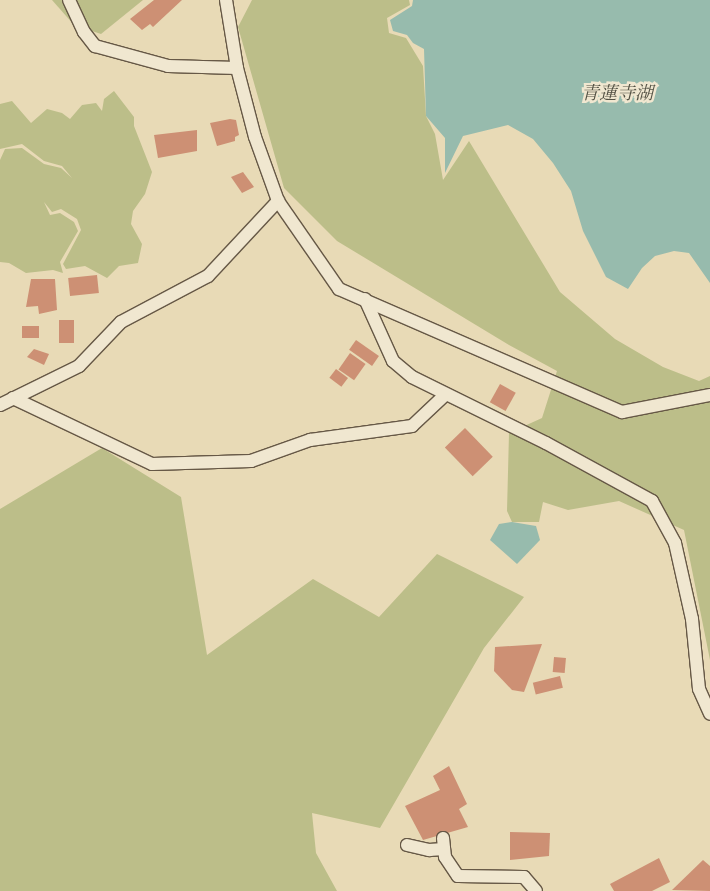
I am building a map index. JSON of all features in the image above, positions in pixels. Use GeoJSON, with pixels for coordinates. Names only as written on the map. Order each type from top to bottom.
{"type":"FeatureCollection","features":[{"type":"Feature","properties":{"kind":"street"},"geometry":{"type":"LineString","coordinates":[[69,0],[84,32],[96,46],[168,66],[237,68]]}},
{"type":"Feature","properties":{"kind":"street"},"geometry":{"type":"LineString","coordinates":[[226,0],[237,68],[255,137],[278,201],[339,289],[622,412],[710,395]]}},
{"type":"Feature","properties":{"kind":"street"},"geometry":{"type":"LineString","coordinates":[[0,405],[79,366],[121,322],[208,276],[278,201]]}},
{"type":"Feature","properties":{"kind":"street"},"geometry":{"type":"LineString","coordinates":[[365,300],[393,361],[412,377],[445,395],[546,443],[652,501],[675,543],[692,619],[699,689],[710,714]]}},
{"type":"Feature","properties":{"kind":"street"},"geometry":{"type":"LineString","coordinates":[[13,398],[152,464],[251,461],[310,440],[412,426],[445,395]]}},
{"type":"Feature","properties":{"kind":"street"},"geometry":{"type":"LineString","coordinates":[[407,845],[429,850],[444,844],[450,867],[458,876],[524,877],[536,891]]}},
{"type":"Feature","properties":{"kind":"green space"},"geometry":{"type":"Polygon","coordinates":[[[52,0],[143,0],[101,34],[74,25],[52,0]]]}},
{"type":"Feature","properties":{"kind":"green space"},"geometry":{"type":"Polygon","coordinates":[[[252,0],[409,0],[410,5],[387,18],[389,33],[406,38],[423,66],[426,116],[435,134],[443,180],[469,141],[560,292],[615,339],[663,367],[699,381],[710,376],[710,660],[684,530],[619,501],[568,510],[543,502],[539,522],[512,522],[507,511],[509,433],[542,418],[557,371],[509,345],[337,241],[284,188],[238,27],[252,0]]]}},
{"type":"Feature","properties":{"kind":"green space"},"geometry":{"type":"Polygon","coordinates":[[[114,91],[134,117],[134,126],[152,172],[145,194],[133,211],[131,224],[142,244],[138,263],[119,266],[107,278],[85,266],[66,269],[63,264],[81,230],[77,219],[61,209],[52,212],[44,202],[50,215],[60,213],[74,222],[78,231],[60,262],[63,273],[53,270],[26,273],[9,263],[0,262],[0,160],[5,149],[22,148],[44,164],[61,168],[72,178],[62,166],[44,161],[22,144],[0,149],[0,104],[12,101],[31,123],[47,109],[62,113],[70,119],[82,105],[96,103],[102,111],[104,99],[114,91]]]}},
{"type":"Feature","properties":{"kind":"green space"},"geometry":{"type":"Polygon","coordinates":[[[102,448],[181,497],[207,655],[313,579],[379,617],[437,554],[524,597],[484,648],[380,828],[312,813],[316,853],[337,891],[0,891],[0,509],[102,448]]]}},
{"type":"Feature","properties":{"kind":"water","name":"青蓮寺湖"},"geometry":{"type":"Polygon","coordinates":[[[413,0],[710,0],[710,283],[689,253],[674,251],[655,256],[642,268],[628,289],[606,277],[583,231],[571,191],[553,163],[533,139],[508,125],[463,136],[445,173],[445,138],[426,116],[424,49],[413,43],[407,35],[393,31],[390,20],[412,6],[413,0]]]}},
{"type":"Feature","properties":{"kind":"water"},"geometry":{"type":"Polygon","coordinates":[[[512,522],[536,526],[540,540],[517,564],[490,540],[499,524],[512,522]]]}},
{"type":"Feature","properties":{"kind":"building"},"geometry":{"type":"Polygon","coordinates":[[[154,0],[182,0],[153,27],[150,24],[142,30],[130,19],[154,0]]]}},
{"type":"Feature","properties":{"kind":"building"},"geometry":{"type":"Polygon","coordinates":[[[230,119],[236,120],[239,135],[235,137],[235,141],[217,146],[210,123],[230,119]]]}},
{"type":"Feature","properties":{"kind":"building"},"geometry":{"type":"Polygon","coordinates":[[[197,130],[197,151],[158,158],[154,135],[197,130]]]}},
{"type":"Feature","properties":{"kind":"building"},"geometry":{"type":"Polygon","coordinates":[[[243,172],[254,187],[242,193],[231,177],[243,172]]]}},
{"type":"Feature","properties":{"kind":"building"},"geometry":{"type":"Polygon","coordinates":[[[97,275],[99,293],[70,296],[68,278],[97,275]]]}},
{"type":"Feature","properties":{"kind":"building"},"geometry":{"type":"Polygon","coordinates":[[[31,279],[55,279],[57,310],[39,314],[38,306],[26,307],[31,279]]]}},
{"type":"Feature","properties":{"kind":"building"},"geometry":{"type":"Polygon","coordinates":[[[59,320],[74,320],[74,343],[59,343],[59,320]]]}},
{"type":"Feature","properties":{"kind":"building"},"geometry":{"type":"Polygon","coordinates":[[[22,326],[39,326],[39,338],[22,338],[22,326]]]}},
{"type":"Feature","properties":{"kind":"building"},"geometry":{"type":"Polygon","coordinates":[[[356,340],[379,356],[372,366],[349,350],[356,340]]]}},
{"type":"Feature","properties":{"kind":"building"},"geometry":{"type":"Polygon","coordinates":[[[34,349],[49,354],[44,365],[27,357],[34,349]]]}},
{"type":"Feature","properties":{"kind":"building"},"geometry":{"type":"Polygon","coordinates":[[[350,353],[366,364],[354,380],[339,369],[350,353]]]}},
{"type":"Feature","properties":{"kind":"building"},"geometry":{"type":"Polygon","coordinates":[[[336,369],[348,378],[341,387],[329,378],[336,369]]]}},
{"type":"Feature","properties":{"kind":"building"},"geometry":{"type":"Polygon","coordinates":[[[500,384],[516,393],[506,411],[490,402],[500,384]]]}},
{"type":"Feature","properties":{"kind":"building"},"geometry":{"type":"Polygon","coordinates":[[[465,428],[493,457],[473,476],[445,447],[465,428]]]}},
{"type":"Feature","properties":{"kind":"building"},"geometry":{"type":"Polygon","coordinates":[[[542,644],[524,692],[512,690],[494,671],[495,647],[542,644]]]}},
{"type":"Feature","properties":{"kind":"building"},"geometry":{"type":"Polygon","coordinates":[[[554,657],[566,658],[565,673],[553,672],[554,657]]]}},
{"type":"Feature","properties":{"kind":"building"},"geometry":{"type":"Polygon","coordinates":[[[560,676],[563,688],[536,694],[533,683],[560,676]]]}},
{"type":"Feature","properties":{"kind":"building"},"geometry":{"type":"Polygon","coordinates":[[[449,766],[467,804],[459,809],[468,827],[423,840],[405,806],[440,790],[433,776],[449,766]]]}},
{"type":"Feature","properties":{"kind":"building"},"geometry":{"type":"Polygon","coordinates":[[[510,832],[550,833],[549,856],[510,860],[510,832]]]}},
{"type":"Feature","properties":{"kind":"building"},"geometry":{"type":"Polygon","coordinates":[[[659,858],[670,882],[652,891],[614,891],[610,884],[659,858]]]}},
{"type":"Feature","properties":{"kind":"building"},"geometry":{"type":"Polygon","coordinates":[[[703,860],[710,866],[710,891],[672,890],[703,860]]]}}]}
